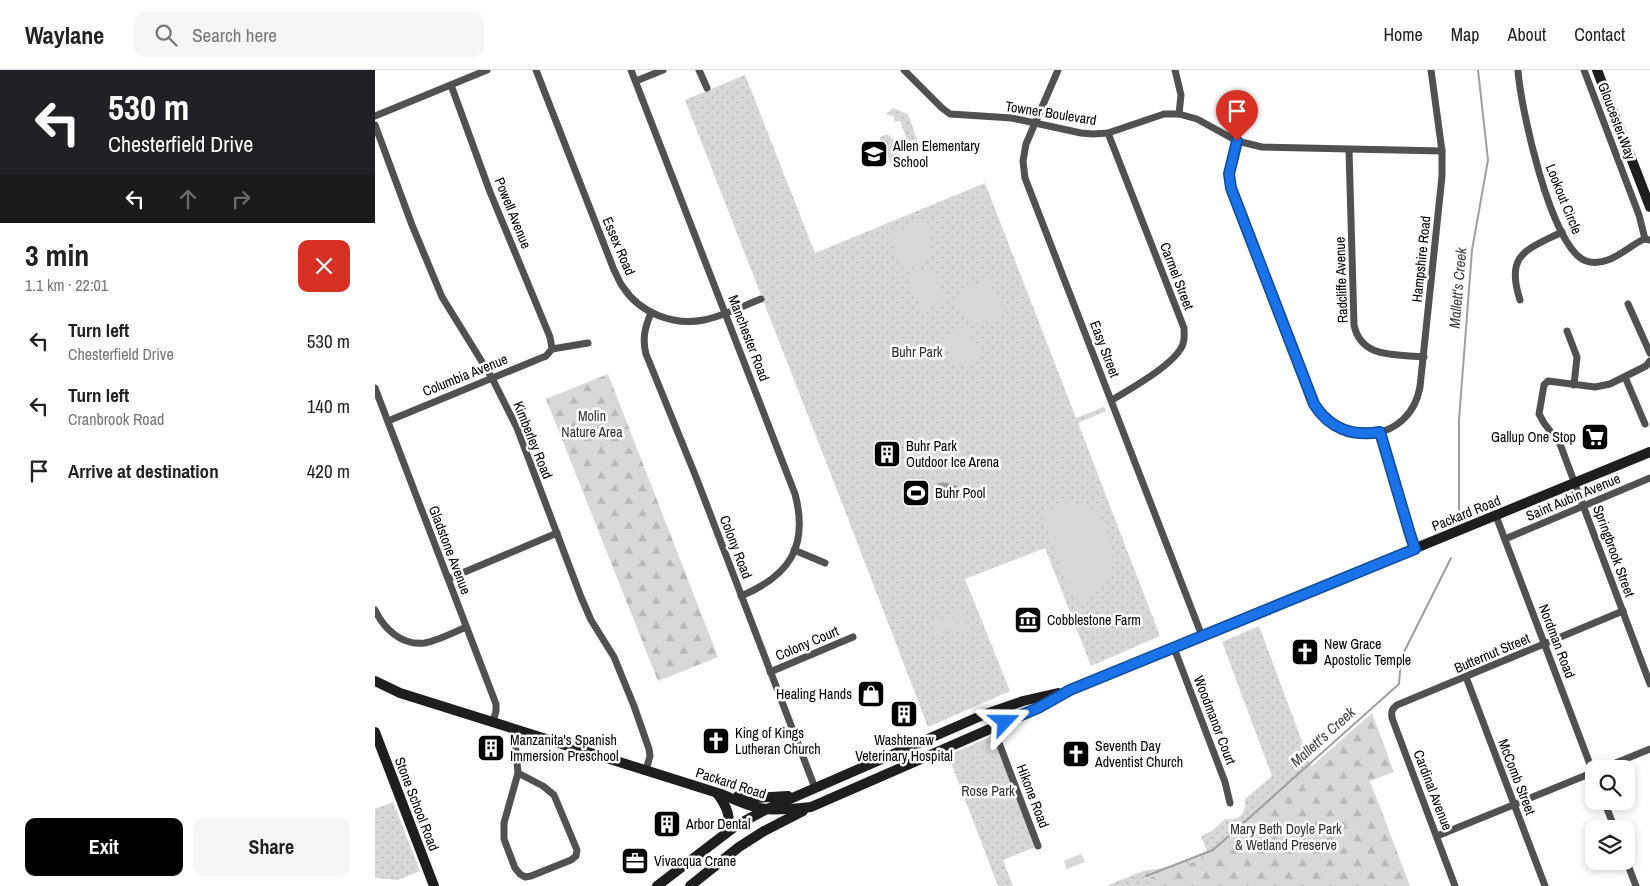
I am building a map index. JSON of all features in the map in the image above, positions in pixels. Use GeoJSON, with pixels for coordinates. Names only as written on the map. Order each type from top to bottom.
{"type":"FeatureCollection","features":[{"type":"Feature","properties":{"kind":"main road"},"geometry":{"type":"LineString","coordinates":[[1597,70],[1650,207]]}},
{"type":"Feature","properties":{"kind":"main road","name":"Packard Road"},"geometry":{"type":"LineString","coordinates":[[375,681],[400,693],[719,793],[752,806],[783,810],[811,807],[1038,708],[1070,690],[1650,452]]}},
{"type":"Feature","properties":{"kind":"main road","name":"Packard Road"},"geometry":{"type":"LineString","coordinates":[[657,886],[737,825],[767,809],[1003,707],[1070,690]]}},
{"type":"Feature","properties":{"kind":"main road"},"geometry":{"type":"LineString","coordinates":[[954,744],[972,731],[1010,715],[1011,710],[1003,707]]}},
{"type":"Feature","properties":{"kind":"main road","name":"Stone School Road"},"geometry":{"type":"LineString","coordinates":[[375,732],[434,886]]}},
{"type":"Feature","properties":{"kind":"main road"},"geometry":{"type":"LineString","coordinates":[[895,769],[908,759],[937,746],[939,739],[934,736]]}},
{"type":"Feature","properties":{"kind":"main road"},"geometry":{"type":"LineString","coordinates":[[719,793],[753,798],[775,798],[802,794]]}},
{"type":"Feature","properties":{"kind":"main road"},"geometry":{"type":"LineString","coordinates":[[719,793],[729,818],[729,826],[723,835]]}},
{"type":"Feature","properties":{"kind":"main road"},"geometry":{"type":"LineString","coordinates":[[689,886],[755,836],[811,807]]}},
{"type":"Feature","properties":{"kind":"main road"},"geometry":{"type":"LineString","coordinates":[[689,886],[693,878],[707,867],[707,860],[700,852]]}},
{"type":"Feature","properties":{"kind":"street"},"geometry":{"type":"LineString","coordinates":[[375,116],[487,70]]}},
{"type":"Feature","properties":{"kind":"street","name":"Essex Road"},"geometry":{"type":"LineString","coordinates":[[536,70],[614,270],[623,288],[634,300],[651,313],[678,321],[692,321],[703,320],[725,313],[761,299]]}},
{"type":"Feature","properties":{"kind":"street","name":"Manchester Road"},"geometry":{"type":"LineString","coordinates":[[631,70],[795,494],[801,524],[795,550],[787,564],[776,577],[764,586],[741,596]]}},
{"type":"Feature","properties":{"kind":"street"},"geometry":{"type":"LineString","coordinates":[[636,81],[663,70]]}},
{"type":"Feature","properties":{"kind":"street"},"geometry":{"type":"LineString","coordinates":[[699,70],[707,88]]}},
{"type":"Feature","properties":{"kind":"street","name":"Towner Boulevard"},"geometry":{"type":"LineString","coordinates":[[904,70],[950,114],[1012,118],[1081,133],[1108,133],[1164,114],[1179,114],[1197,120],[1237,141],[1262,147],[1442,151]]}},
{"type":"Feature","properties":{"kind":"street","name":"Easy Street"},"geometry":{"type":"LineString","coordinates":[[1058,70],[1024,152],[1023,170],[1025,178],[1202,636]]}},
{"type":"Feature","properties":{"kind":"street"},"geometry":{"type":"LineString","coordinates":[[1175,70],[1181,91],[1179,114]]}},
{"type":"Feature","properties":{"kind":"street","name":"Hampshire Road"},"geometry":{"type":"LineString","coordinates":[[1380,432],[1401,420],[1414,406],[1418,397],[1424,356],[1442,176],[1442,151],[1431,70]]}},
{"type":"Feature","properties":{"kind":"street","name":"Lookout Circle"},"geometry":{"type":"LineString","coordinates":[[1518,70],[1524,112],[1534,156],[1548,199],[1562,232],[1575,252],[1586,261],[1599,262],[1648,239]]}},
{"type":"Feature","properties":{"kind":"street","name":"Gloucester Way"},"geometry":{"type":"LineString","coordinates":[[1584,70],[1636,206],[1647,228],[1648,239]]}},
{"type":"Feature","properties":{"kind":"street","name":"Powell Avenue"},"geometry":{"type":"LineString","coordinates":[[451,85],[490,192],[550,338],[551,350]]}},
{"type":"Feature","properties":{"kind":"street","name":"Kimberley Road"},"geometry":{"type":"LineString","coordinates":[[375,125],[438,289],[452,315],[492,378],[517,428],[586,610],[614,658],[649,749],[650,756],[646,770]]}},
{"type":"Feature","properties":{"kind":"street","name":"Carmel Street"},"geometry":{"type":"LineString","coordinates":[[1108,133],[1184,328],[1185,336],[1183,344],[1173,358],[1112,400]]}},
{"type":"Feature","properties":{"kind":"street"},"geometry":{"type":"LineString","coordinates":[[1237,141],[1229,174],[1231,188],[1314,404],[1324,418],[1341,429],[1351,433],[1363,434],[1380,432],[1415,549]]}},
{"type":"Feature","properties":{"kind":"street","name":"Radcliffe Avenue"},"geometry":{"type":"LineString","coordinates":[[1349,150],[1354,325],[1356,333],[1364,345],[1377,352],[1424,356]]}},
{"type":"Feature","properties":{"kind":"street"},"geometry":{"type":"LineString","coordinates":[[1520,300],[1516,286],[1516,263],[1523,253],[1562,232]]}},
{"type":"Feature","properties":{"kind":"street"},"geometry":{"type":"LineString","coordinates":[[1628,304],[1647,337],[1650,352]]}},
{"type":"Feature","properties":{"kind":"street","name":"Colony Road"},"geometry":{"type":"LineString","coordinates":[[651,313],[644,334],[646,354],[696,477],[815,788]]}},
{"type":"Feature","properties":{"kind":"street"},"geometry":{"type":"LineString","coordinates":[[1567,330],[1577,357],[1574,385],[1588,388],[1603,386],[1646,366],[1650,361]]}},
{"type":"Feature","properties":{"kind":"street","name":"Columbia Avenue"},"geometry":{"type":"LineString","coordinates":[[388,421],[546,356],[551,350],[588,343]]}},
{"type":"Feature","properties":{"kind":"street"},"geometry":{"type":"LineString","coordinates":[[1625,377],[1645,424]]}},
{"type":"Feature","properties":{"kind":"street","name":"Springbrook Street"},"geometry":{"type":"LineString","coordinates":[[1574,385],[1552,381],[1545,382],[1539,410],[1544,423],[1560,444],[1650,684]]}},
{"type":"Feature","properties":{"kind":"street","name":"Gladstone Avenue"},"geometry":{"type":"LineString","coordinates":[[375,390],[496,704],[493,722]]}},
{"type":"Feature","properties":{"kind":"street","name":"Saint Aubin Avenue"},"geometry":{"type":"LineString","coordinates":[[1505,539],[1650,478]]}},
{"type":"Feature","properties":{"kind":"street","name":"Nordman Road"},"geometry":{"type":"LineString","coordinates":[[1496,516],[1588,760]]}},
{"type":"Feature","properties":{"kind":"street"},"geometry":{"type":"LineString","coordinates":[[448,578],[557,533]]}},
{"type":"Feature","properties":{"kind":"street"},"geometry":{"type":"LineString","coordinates":[[795,550],[825,563]]}},
{"type":"Feature","properties":{"kind":"street"},"geometry":{"type":"LineString","coordinates":[[375,610],[387,629],[396,636],[414,643],[434,640],[466,627]]}},
{"type":"Feature","properties":{"kind":"street","name":"Butternut Street"},"geometry":{"type":"LineString","coordinates":[[1397,705],[1623,611]]}},
{"type":"Feature","properties":{"kind":"street","name":"Colony Court"},"geometry":{"type":"LineString","coordinates":[[770,672],[853,637]]}},
{"type":"Feature","properties":{"kind":"street","name":"Woodmanor Court"},"geometry":{"type":"LineString","coordinates":[[1174,648],[1225,782],[1230,802]]}},
{"type":"Feature","properties":{"kind":"street","name":"McComb Street"},"geometry":{"type":"LineString","coordinates":[[1466,677],[1545,886]]}},
{"type":"Feature","properties":{"kind":"street","name":"Cardinal Avenue"},"geometry":{"type":"LineString","coordinates":[[1397,705],[1391,713],[1392,718],[1455,886]]}},
{"type":"Feature","properties":{"kind":"street","name":"Hikone Road"},"geometry":{"type":"LineString","coordinates":[[993,726],[1038,846]]}},
{"type":"Feature","properties":{"kind":"street"},"geometry":{"type":"LineString","coordinates":[[517,730],[515,741],[518,773],[504,824],[504,839],[515,868],[525,877],[571,860],[576,856],[577,850],[555,795],[543,786],[518,773]]}},
{"type":"Feature","properties":{"kind":"street"},"geometry":{"type":"LineString","coordinates":[[1623,760],[1650,749]]}},
{"type":"Feature","properties":{"kind":"street"},"geometry":{"type":"LineString","coordinates":[[1437,836],[1585,776]]}},
{"type":"Feature","properties":{"kind":"street"},"geometry":{"type":"LineString","coordinates":[[1630,870],[1636,886]]}},
{"type":"Feature","properties":{"kind":"green space","name":"Buhr Park"},"geometry":{"type":"Polygon","coordinates":[[[745,75],[815,253],[985,183],[1076,418],[1104,407],[1106,411],[1078,423],[1160,636],[1091,666],[1045,548],[965,579],[1010,691],[928,727],[685,100],[745,75]]]}},
{"type":"Feature","properties":{"kind":"green space"},"geometry":{"type":"Polygon","coordinates":[[[893,108],[908,114],[920,148],[911,151],[900,121],[894,122],[894,117],[886,114],[893,108]]]}},
{"type":"Feature","properties":{"kind":"green space"},"geometry":{"type":"Polygon","coordinates":[[[887,134],[894,142],[898,160],[890,163],[885,148],[879,142],[880,137],[887,134]]]}},
{"type":"Feature","properties":{"kind":"green space"},"geometry":{"type":"Polygon","coordinates":[[[926,219],[932,238],[930,251],[921,261],[904,271],[889,234],[926,219]]]}},
{"type":"Feature","properties":{"kind":"green space"},"geometry":{"type":"Polygon","coordinates":[[[930,267],[945,300],[922,310],[907,277],[930,267]]]}},
{"type":"Feature","properties":{"kind":"green space"},"geometry":{"type":"Polygon","coordinates":[[[987,279],[1006,314],[988,322],[975,322],[963,314],[952,298],[987,279]]]}},
{"type":"Feature","properties":{"kind":"green space"},"geometry":{"type":"Polygon","coordinates":[[[966,326],[981,358],[957,369],[942,337],[966,326]]]}},
{"type":"Feature","properties":{"kind":"green space","name":"Molin Nature Area"},"geometry":{"type":"Polygon","coordinates":[[[608,374],[718,657],[658,681],[546,399],[608,374]]]}},
{"type":"Feature","properties":{"kind":"green space"},"geometry":{"type":"Polygon","coordinates":[[[1069,502],[1098,512],[1109,537],[1113,563],[1099,591],[1075,603],[1041,513],[1069,502]]]}},
{"type":"Feature","properties":{"kind":"green space"},"geometry":{"type":"Polygon","coordinates":[[[962,608],[969,627],[960,630],[953,611],[962,608]]]}},
{"type":"Feature","properties":{"kind":"green space"},"geometry":{"type":"Polygon","coordinates":[[[951,613],[957,631],[949,634],[942,616],[951,613]]]}},
{"type":"Feature","properties":{"kind":"green space"},"geometry":{"type":"Polygon","coordinates":[[[939,617],[946,636],[937,639],[930,620],[939,617]]]}},
{"type":"Feature","properties":{"kind":"green space","name":"Mary Beth Doyle Park & Wetland Preserve"},"geometry":{"type":"Polygon","coordinates":[[[1259,626],[1356,886],[1106,886],[1143,871],[1169,867],[1207,851],[1201,836],[1212,831],[1225,819],[1238,818],[1243,812],[1245,799],[1272,776],[1222,642],[1259,626]]]}},
{"type":"Feature","properties":{"kind":"green space"},"geometry":{"type":"Polygon","coordinates":[[[1372,713],[1394,772],[1370,781],[1410,886],[1145,886],[1151,878],[1202,859],[1216,850],[1372,713]]]}},
{"type":"Feature","properties":{"kind":"green space","name":"Rose Park"},"geometry":{"type":"Polygon","coordinates":[[[993,736],[1035,847],[1003,860],[1013,886],[998,886],[948,755],[993,736]]]}},
{"type":"Feature","properties":{"kind":"green space"},"geometry":{"type":"Polygon","coordinates":[[[393,802],[420,871],[398,880],[375,878],[375,809],[393,802]]]}},
{"type":"Feature","properties":{"kind":"green space"},"geometry":{"type":"Polygon","coordinates":[[[1081,854],[1085,862],[1067,869],[1064,861],[1081,854]]]}},
{"type":"Feature","properties":{"kind":"water","name":"Buhr Pool"},"geometry":{"type":"Polygon","coordinates":[[[922,479],[930,488],[923,495],[929,501],[921,508],[907,492],[922,479]]]}},
{"type":"Feature","properties":{"kind":"water"},"geometry":{"type":"Polygon","coordinates":[[[942,482],[958,486],[952,496],[947,495],[937,484],[942,482]]]}},
{"type":"Feature","properties":{"kind":"waterway","name":"Mallett's Creek"},"geometry":{"type":"LineString","coordinates":[[1459,510],[1459,420],[1472,250],[1488,160],[1478,70]]}},
{"type":"Feature","properties":{"kind":"waterway","name":"Mallett's Creek"},"geometry":{"type":"LineString","coordinates":[[1146,876],[1213,850],[1399,684],[1401,658],[1451,558]]}},
{"type":"Feature","properties":{"kind":"place","name":"Allen Elementary School"},"geometry":{"type":"Point","coordinates":[874,154]}},
{"type":"Feature","properties":{"kind":"place","name":"Gallup One Stop"},"geometry":{"type":"Point","coordinates":[1595,437]}},
{"type":"Feature","properties":{"kind":"place","name":"Buhr Park Outdoor Ice Arena"},"geometry":{"type":"Point","coordinates":[887,454]}},
{"type":"Feature","properties":{"kind":"place","name":"Buhr Pool"},"geometry":{"type":"Point","coordinates":[916,493]}},
{"type":"Feature","properties":{"kind":"place","name":"Cobblestone Farm"},"geometry":{"type":"Point","coordinates":[1028,620]}},
{"type":"Feature","properties":{"kind":"place","name":"New Grace Apostolic Temple"},"geometry":{"type":"Point","coordinates":[1305,652]}},
{"type":"Feature","properties":{"kind":"place","name":"Healing Hands"},"geometry":{"type":"Point","coordinates":[871,694]}},
{"type":"Feature","properties":{"kind":"place","name":"Washtenaw Veterinary Hospital"},"geometry":{"type":"Point","coordinates":[904,714]}},
{"type":"Feature","properties":{"kind":"place","name":"King of Kings Lutheran Church"},"geometry":{"type":"Point","coordinates":[716,741]}},
{"type":"Feature","properties":{"kind":"place","name":"Manzanita's Spanish Immersion Preschool"},"geometry":{"type":"Point","coordinates":[491,748]}},
{"type":"Feature","properties":{"kind":"place","name":"Seventh Day Adventist Church"},"geometry":{"type":"Point","coordinates":[1076,754]}},
{"type":"Feature","properties":{"kind":"place","name":"Arbor Dental"},"geometry":{"type":"Point","coordinates":[667,824]}},
{"type":"Feature","properties":{"kind":"place","name":"Vivacqua Crane"},"geometry":{"type":"Point","coordinates":[635,861]}},
{"type":"Feature","properties":{"kind":"route"},"geometry":{"type":"LineString","coordinates":[[1005,722],[1038,708],[1070,690],[1415,549],[1380,432],[1363,434],[1351,433],[1341,429],[1324,418],[1314,404],[1233,195],[1229,174],[1237,141]]}}]}
